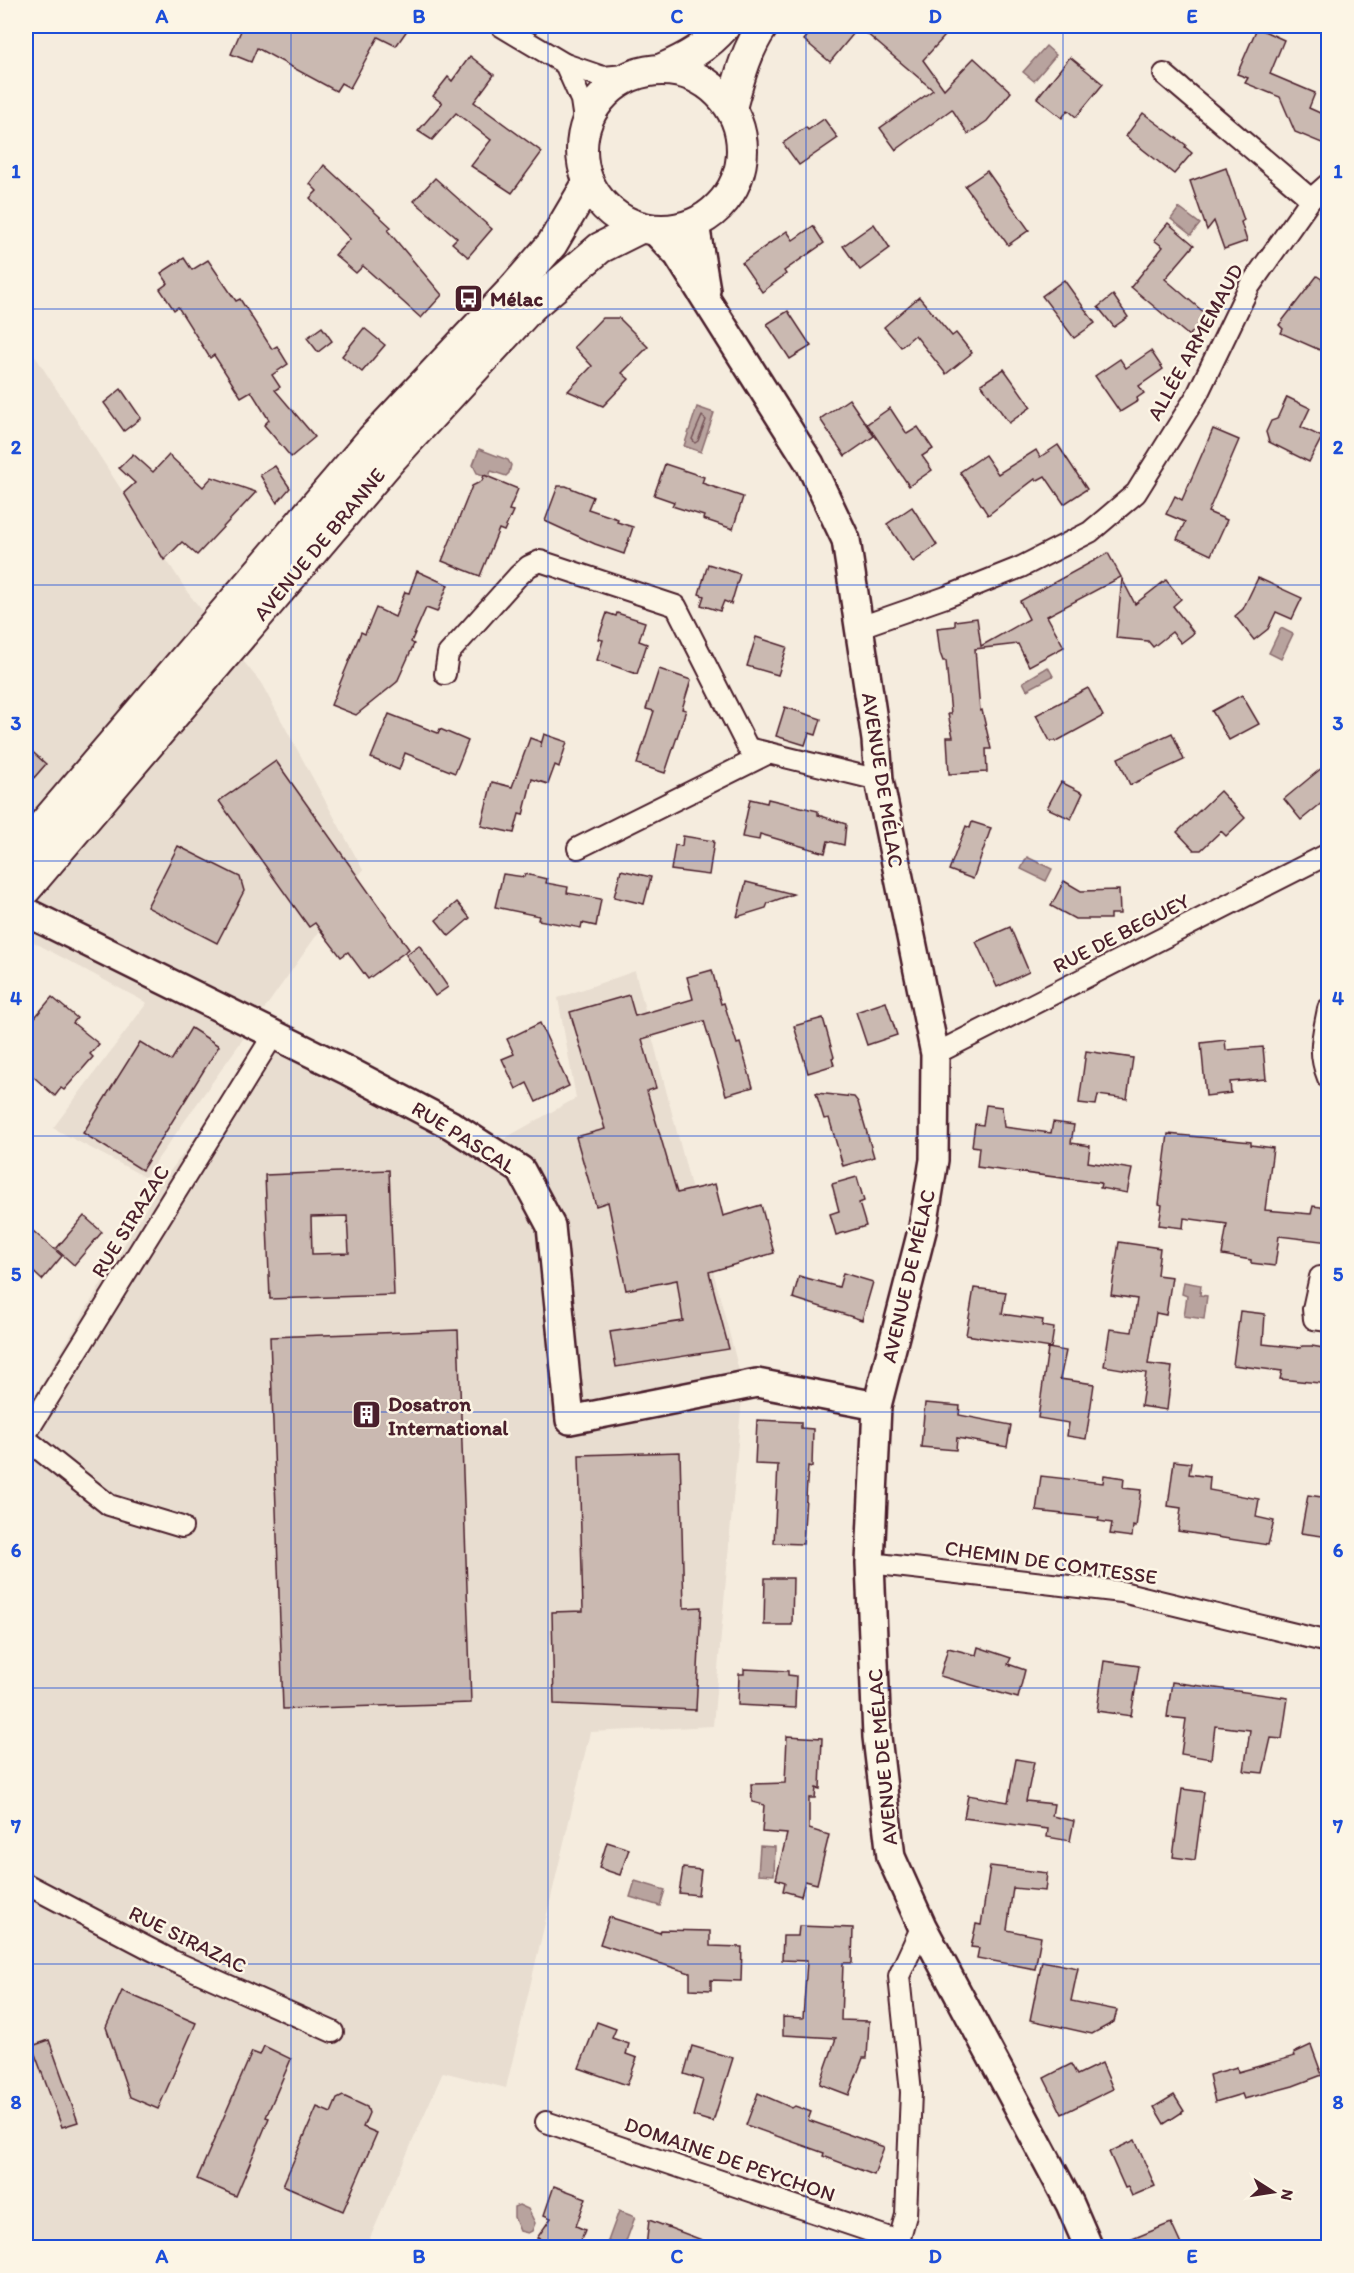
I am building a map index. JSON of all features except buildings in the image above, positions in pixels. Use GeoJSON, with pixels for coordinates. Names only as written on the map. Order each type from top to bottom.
{"type":"FeatureCollection","features":[{"type":"Feature","properties":{"kind":"main road"},"geometry":{"type":"LineString","coordinates":[[649,72],[689,74],[713,87],[731,108],[741,133],[742,160],[734,186],[718,208],[695,224],[676,230],[648,229],[619,218],[601,203],[588,183],[583,165],[582,146],[585,127],[596,104],[614,86],[649,72],[691,56],[713,40],[725,26]]}},
{"type":"Feature","properties":{"kind":"main road"},"geometry":{"type":"LineString","coordinates":[[731,108],[744,62],[754,38],[763,26]]}},
{"type":"Feature","properties":{"kind":"main road","name":"AVENUE DE BRANNE"},"geometry":{"type":"LineString","coordinates":[[26,845],[372,439],[513,289],[552,244],[588,183]]}},
{"type":"Feature","properties":{"kind":"main road","name":"AVENUE DE BRANNE"},"geometry":{"type":"LineString","coordinates":[[26,889],[392,458],[532,306],[600,248],[648,229]]}},
{"type":"Feature","properties":{"kind":"street"},"geometry":{"type":"LineString","coordinates":[[501,26],[565,64],[603,77],[649,72]]}},
{"type":"Feature","properties":{"kind":"street"},"geometry":{"type":"LineString","coordinates":[[565,64],[581,100],[585,127]]}},
{"type":"Feature","properties":{"kind":"street"},"geometry":{"type":"LineString","coordinates":[[1164,74],[1311,199]]}},
{"type":"Feature","properties":{"kind":"street","name":"ALLÉE ARMEMAUD"},"geometry":{"type":"LineString","coordinates":[[860,627],[946,597],[1021,567],[1090,532],[1136,493],[1197,395],[1249,287],[1311,199],[1329,184]]}},
{"type":"Feature","properties":{"kind":"street","name":"AVENUE DE MÉLAC"},"geometry":{"type":"LineString","coordinates":[[695,224],[707,301]]}},
{"type":"Feature","properties":{"kind":"street","name":"AVENUE DE MÉLAC"},"geometry":{"type":"LineString","coordinates":[[648,229],[678,255],[810,464],[846,540],[876,740],[879,780],[935,1054],[934,1160],[923,1227],[877,1406],[870,1563],[877,1737],[891,1857],[922,1926],[1070,2205],[1089,2247]]}},
{"type":"Feature","properties":{"kind":"street"},"geometry":{"type":"LineString","coordinates":[[446,674],[448,654],[518,576],[529,566],[540,561],[675,606],[748,748],[879,780]]}},
{"type":"Feature","properties":{"kind":"street"},"geometry":{"type":"LineString","coordinates":[[578,848],[769,753]]}},
{"type":"Feature","properties":{"kind":"street","name":"RUE DE BEGUEY"},"geometry":{"type":"LineString","coordinates":[[935,1054],[1329,854]]}},
{"type":"Feature","properties":{"kind":"street","name":"RUE PASCAL"},"geometry":{"type":"LineString","coordinates":[[26,912],[274,1034],[451,1125],[521,1170],[551,1226],[570,1420],[757,1383],[877,1406]]}},
{"type":"Feature","properties":{"kind":"street"},"geometry":{"type":"LineString","coordinates":[[1329,1009],[1320,1049],[1322,1063],[1329,1078]]}},
{"type":"Feature","properties":{"kind":"street","name":"RUE SIRAZAC"},"geometry":{"type":"LineString","coordinates":[[26,1434],[274,1034]]}},
{"type":"Feature","properties":{"kind":"street"},"geometry":{"type":"LineString","coordinates":[[1329,1277],[1320,1277],[1313,1309],[1314,1319],[1329,1321]]}},
{"type":"Feature","properties":{"kind":"street"},"geometry":{"type":"LineString","coordinates":[[26,1439],[109,1505],[182,1527]]}},
{"type":"Feature","properties":{"kind":"street","name":"CHEMIN DE COMTESSE"},"geometry":{"type":"LineString","coordinates":[[870,1563],[1122,1592],[1329,1642]]}},
{"type":"Feature","properties":{"kind":"street","name":"RUE SIRAZAC"},"geometry":{"type":"LineString","coordinates":[[26,1884],[173,1961],[333,2032]]}},
{"type":"Feature","properties":{"kind":"street"},"geometry":{"type":"LineString","coordinates":[[898,2244],[906,2215],[910,2092],[899,1976],[922,1926]]}},
{"type":"Feature","properties":{"kind":"street","name":"DOMAINE DE PEYCHON"},"geometry":{"type":"LineString","coordinates":[[546,2122],[898,2244]]}},
{"type":"Feature","properties":{"kind":"shaded area"},"geometry":{"type":"Polygon","coordinates":[[[26,342],[188,593],[261,683],[363,870],[145,1177],[53,1128],[147,1003],[26,938],[26,342]]]}},
{"type":"Feature","properties":{"kind":"shaded area"},"geometry":{"type":"Polygon","coordinates":[[[635,971],[743,1386],[713,1726],[590,1732],[506,2088],[443,2072],[366,2247],[26,2248],[26,1411],[159,1186],[274,1034],[488,1148],[576,1098],[558,998],[635,971]]]}},
{"type":"Feature","properties":{"kind":"water"},"geometry":{"type":"Polygon","coordinates":[[[1046,46],[1056,55],[1034,81],[1023,72],[1046,46]]]}},
{"type":"Feature","properties":{"kind":"water"},"geometry":{"type":"Polygon","coordinates":[[[1179,208],[1200,224],[1191,235],[1171,219],[1179,208]]]}},
{"type":"Feature","properties":{"kind":"water"},"geometry":{"type":"Polygon","coordinates":[[[697,407],[714,413],[701,452],[684,446],[697,407]]]}},
{"type":"Feature","properties":{"kind":"water"},"geometry":{"type":"Polygon","coordinates":[[[479,449],[508,460],[511,465],[509,473],[506,476],[491,471],[489,477],[477,473],[473,465],[479,449]]]}},
{"type":"Feature","properties":{"kind":"water"},"geometry":{"type":"Polygon","coordinates":[[[1281,628],[1293,634],[1281,659],[1269,653],[1281,628]]]}},
{"type":"Feature","properties":{"kind":"water"},"geometry":{"type":"Polygon","coordinates":[[[1048,667],[1053,676],[1027,690],[1023,682],[1048,667]]]}},
{"type":"Feature","properties":{"kind":"water"},"geometry":{"type":"Polygon","coordinates":[[[1027,857],[1052,869],[1046,881],[1021,869],[1027,857]]]}},
{"type":"Feature","properties":{"kind":"water"},"geometry":{"type":"Polygon","coordinates":[[[1184,1282],[1201,1285],[1200,1295],[1207,1296],[1204,1319],[1184,1316],[1187,1296],[1182,1294],[1184,1282]]]}},
{"type":"Feature","properties":{"kind":"water"},"geometry":{"type":"Polygon","coordinates":[[[760,1846],[775,1847],[774,1875],[758,1874],[760,1846]]]}},
{"type":"Feature","properties":{"kind":"water"},"geometry":{"type":"Polygon","coordinates":[[[635,1881],[665,1890],[660,1906],[630,1897],[635,1881]]]}},
{"type":"Feature","properties":{"kind":"water"},"geometry":{"type":"Polygon","coordinates":[[[519,2205],[528,2209],[535,2223],[532,2231],[528,2233],[520,2231],[514,2217],[514,2207],[519,2205]]]}},
{"type":"Feature","properties":{"kind":"water"},"geometry":{"type":"Polygon","coordinates":[[[619,2211],[635,2217],[624,2247],[608,2241],[619,2211]]]}},
{"type":"Feature","properties":{"kind":"place","name":"Mélac"},"geometry":{"type":"Point","coordinates":[469,298]}},
{"type":"Feature","properties":{"kind":"place","name":"Dosatron International"},"geometry":{"type":"Point","coordinates":[367,1415]}}]}
